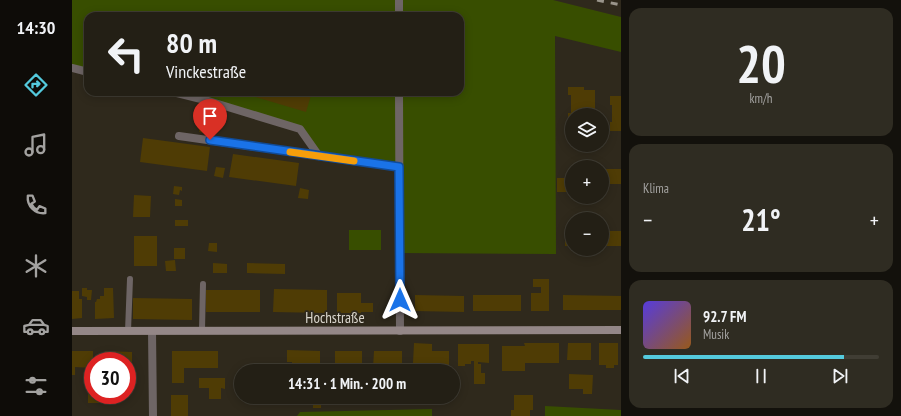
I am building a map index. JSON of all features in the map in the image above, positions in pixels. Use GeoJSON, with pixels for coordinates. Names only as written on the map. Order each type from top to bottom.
{"type":"FeatureCollection","features":[{"type":"Feature","properties":{"kind":"street"},"geometry":{"type":"LineString","coordinates":[[399,0],[399,12]]}},
{"type":"Feature","properties":{"kind":"street"},"geometry":{"type":"LineString","coordinates":[[72,68],[84,71]]}},
{"type":"Feature","properties":{"kind":"street"},"geometry":{"type":"LineString","coordinates":[[188,96],[300,129],[319,156]]}},
{"type":"Feature","properties":{"kind":"street"},"geometry":{"type":"LineString","coordinates":[[399,96],[400,331]]}},
{"type":"Feature","properties":{"kind":"street"},"geometry":{"type":"LineString","coordinates":[[179,136],[399,167]]}},
{"type":"Feature","properties":{"kind":"street","name":"Hochstraße"},"geometry":{"type":"LineString","coordinates":[[72,331],[621,330]]}},
{"type":"Feature","properties":{"kind":"street"},"geometry":{"type":"LineString","coordinates":[[152,331],[153,416]]}},
{"type":"Feature","properties":{"kind":"lane"},"geometry":{"type":"LineString","coordinates":[[128,331],[130,279]]}},
{"type":"Feature","properties":{"kind":"lane"},"geometry":{"type":"LineString","coordinates":[[202,330],[203,284]]}},
{"type":"Feature","properties":{"kind":"green space"},"geometry":{"type":"Polygon","coordinates":[[[72,0],[553,0],[621,17],[621,52],[555,36],[556,254],[399,253],[399,167],[319,156],[300,129],[187,96],[464,96],[464,12],[84,12],[84,71],[72,68],[72,0]]]}},
{"type":"Feature","properties":{"kind":"green space"},"geometry":{"type":"Polygon","coordinates":[[[349,230],[381,230],[381,250],[349,250],[349,230]]]}},
{"type":"Feature","properties":{"kind":"green space"},"geometry":{"type":"Polygon","coordinates":[[[545,406],[621,410],[621,416],[545,416],[545,406]]]}},
{"type":"Feature","properties":{"kind":"green space"},"geometry":{"type":"Polygon","coordinates":[[[432,409],[432,416],[297,416],[300,412],[432,409]]]}},
{"type":"Feature","properties":{"kind":"building"},"geometry":{"type":"Polygon","coordinates":[[[568,87],[584,87],[584,90],[595,90],[595,108],[571,108],[571,95],[568,95],[568,87]]]}},
{"type":"Feature","properties":{"kind":"building"},"geometry":{"type":"Polygon","coordinates":[[[252,96],[311,96],[306,112],[252,96]]]}},
{"type":"Feature","properties":{"kind":"building"},"geometry":{"type":"Polygon","coordinates":[[[610,96],[621,96],[621,131],[610,131],[610,122],[612,122],[612,105],[610,105],[610,96]]]}},
{"type":"Feature","properties":{"kind":"building"},"geometry":{"type":"Polygon","coordinates":[[[200,123],[209,124],[208,134],[199,132],[200,123]]]}},
{"type":"Feature","properties":{"kind":"building"},"geometry":{"type":"Polygon","coordinates":[[[143,138],[210,147],[207,171],[140,162],[143,138]]]}},
{"type":"Feature","properties":{"kind":"building"},"geometry":{"type":"Polygon","coordinates":[[[233,154],[299,163],[296,186],[229,177],[233,154]]]}},
{"type":"Feature","properties":{"kind":"building"},"geometry":{"type":"Polygon","coordinates":[[[216,167],[225,168],[223,178],[214,176],[216,167]]]}},
{"type":"Feature","properties":{"kind":"building"},"geometry":{"type":"Polygon","coordinates":[[[609,169],[621,169],[621,184],[609,184],[609,169]]]}},
{"type":"Feature","properties":{"kind":"building"},"geometry":{"type":"Polygon","coordinates":[[[557,178],[565,178],[565,192],[557,192],[557,178]]]}},
{"type":"Feature","properties":{"kind":"building"},"geometry":{"type":"Polygon","coordinates":[[[174,186],[182,187],[182,191],[180,190],[179,195],[173,194],[174,186]]]}},
{"type":"Feature","properties":{"kind":"building"},"geometry":{"type":"Polygon","coordinates":[[[300,188],[309,190],[308,199],[298,198],[300,188]]]}},
{"type":"Feature","properties":{"kind":"building"},"geometry":{"type":"Polygon","coordinates":[[[134,195],[151,196],[150,217],[133,217],[134,195]]]}},
{"type":"Feature","properties":{"kind":"building"},"geometry":{"type":"Polygon","coordinates":[[[175,199],[182,200],[182,206],[175,206],[175,199]]]}},
{"type":"Feature","properties":{"kind":"building"},"geometry":{"type":"Polygon","coordinates":[[[175,220],[188,220],[188,226],[175,226],[175,220]]]}},
{"type":"Feature","properties":{"kind":"building"},"geometry":{"type":"Polygon","coordinates":[[[609,231],[621,231],[621,246],[609,246],[609,231]]]}},
{"type":"Feature","properties":{"kind":"building"},"geometry":{"type":"Polygon","coordinates":[[[134,236],[157,236],[157,266],[134,266],[134,236]]]}},
{"type":"Feature","properties":{"kind":"building"},"geometry":{"type":"Polygon","coordinates":[[[209,243],[217,243],[217,252],[208,251],[209,243]]]}},
{"type":"Feature","properties":{"kind":"building"},"geometry":{"type":"Polygon","coordinates":[[[174,248],[185,248],[185,259],[174,259],[174,248]]]}},
{"type":"Feature","properties":{"kind":"building"},"geometry":{"type":"Polygon","coordinates":[[[175,260],[176,271],[166,271],[165,261],[175,260]]]}},
{"type":"Feature","properties":{"kind":"building"},"geometry":{"type":"Polygon","coordinates":[[[213,263],[227,264],[227,273],[213,273],[213,263]]]}},
{"type":"Feature","properties":{"kind":"building"},"geometry":{"type":"Polygon","coordinates":[[[247,263],[285,264],[285,274],[247,273],[247,263]]]}},
{"type":"Feature","properties":{"kind":"building"},"geometry":{"type":"Polygon","coordinates":[[[533,279],[549,279],[549,311],[531,311],[531,293],[541,293],[541,287],[533,287],[533,279]]]}},
{"type":"Feature","properties":{"kind":"building"},"geometry":{"type":"Polygon","coordinates":[[[82,288],[92,290],[91,300],[87,300],[87,297],[82,296],[82,288]]]}},
{"type":"Feature","properties":{"kind":"building"},"geometry":{"type":"Polygon","coordinates":[[[104,288],[113,288],[114,318],[95,319],[95,302],[97,299],[100,299],[100,296],[104,296],[104,288]]]}},
{"type":"Feature","properties":{"kind":"building"},"geometry":{"type":"Polygon","coordinates":[[[274,289],[327,290],[327,313],[273,312],[274,289]]]}},
{"type":"Feature","properties":{"kind":"building"},"geometry":{"type":"Polygon","coordinates":[[[206,290],[260,290],[260,312],[206,312],[206,290]]]}},
{"type":"Feature","properties":{"kind":"building"},"geometry":{"type":"Polygon","coordinates":[[[72,291],[79,291],[79,299],[82,299],[82,318],[72,319],[72,291]]]}},
{"type":"Feature","properties":{"kind":"building"},"geometry":{"type":"Polygon","coordinates":[[[337,293],[361,293],[361,303],[373,303],[373,312],[337,313],[337,293]]]}},
{"type":"Feature","properties":{"kind":"building"},"geometry":{"type":"Polygon","coordinates":[[[415,295],[464,296],[464,312],[415,311],[415,295]]]}},
{"type":"Feature","properties":{"kind":"building"},"geometry":{"type":"Polygon","coordinates":[[[473,295],[521,295],[521,311],[473,311],[473,295]]]}},
{"type":"Feature","properties":{"kind":"building"},"geometry":{"type":"Polygon","coordinates":[[[563,295],[621,296],[621,310],[563,310],[563,295]]]}},
{"type":"Feature","properties":{"kind":"building"},"geometry":{"type":"Polygon","coordinates":[[[133,298],[192,299],[192,320],[133,319],[133,298]]]}},
{"type":"Feature","properties":{"kind":"building"},"geometry":{"type":"Polygon","coordinates":[[[414,343],[432,344],[432,351],[449,351],[449,364],[413,363],[414,343]]]}},
{"type":"Feature","properties":{"kind":"building"},"geometry":{"type":"Polygon","coordinates":[[[524,343],[559,343],[559,363],[525,363],[525,371],[502,371],[502,346],[525,346],[524,343]]]}},
{"type":"Feature","properties":{"kind":"building"},"geometry":{"type":"Polygon","coordinates":[[[568,343],[591,343],[591,360],[567,360],[568,343]]]}},
{"type":"Feature","properties":{"kind":"building"},"geometry":{"type":"Polygon","coordinates":[[[599,343],[618,343],[618,365],[614,365],[614,368],[606,368],[606,365],[599,365],[599,343]]]}},
{"type":"Feature","properties":{"kind":"building"},"geometry":{"type":"Polygon","coordinates":[[[458,344],[489,344],[489,363],[478,362],[478,364],[481,364],[481,373],[485,373],[485,384],[474,384],[474,361],[471,361],[471,364],[465,364],[465,366],[460,366],[460,364],[458,364],[458,344]]]}},
{"type":"Feature","properties":{"kind":"building"},"geometry":{"type":"Polygon","coordinates":[[[287,350],[320,351],[320,364],[292,364],[292,362],[287,362],[287,350]]]}},
{"type":"Feature","properties":{"kind":"building"},"geometry":{"type":"Polygon","coordinates":[[[72,351],[93,351],[84,352],[84,368],[75,367],[75,375],[72,375],[72,351]]]}},
{"type":"Feature","properties":{"kind":"building"},"geometry":{"type":"Polygon","coordinates":[[[105,351],[132,352],[105,352],[105,351]]]}},
{"type":"Feature","properties":{"kind":"building"},"geometry":{"type":"Polygon","coordinates":[[[172,351],[218,351],[218,368],[184,368],[184,383],[172,383],[172,351]]]}},
{"type":"Feature","properties":{"kind":"building"},"geometry":{"type":"Polygon","coordinates":[[[335,351],[362,351],[362,364],[335,364],[335,351]]]}},
{"type":"Feature","properties":{"kind":"building"},"geometry":{"type":"Polygon","coordinates":[[[374,351],[402,351],[402,364],[373,364],[374,351]]]}},
{"type":"Feature","properties":{"kind":"building"},"geometry":{"type":"Polygon","coordinates":[[[569,374],[593,375],[592,394],[583,394],[583,389],[569,389],[569,374]]]}},
{"type":"Feature","properties":{"kind":"building"},"geometry":{"type":"Polygon","coordinates":[[[199,378],[225,378],[225,389],[221,388],[221,399],[209,399],[209,388],[199,388],[199,378]]]}},
{"type":"Feature","properties":{"kind":"building"},"geometry":{"type":"Polygon","coordinates":[[[171,395],[188,395],[188,416],[171,416],[171,395]]]}},
{"type":"Feature","properties":{"kind":"building"},"geometry":{"type":"Polygon","coordinates":[[[514,395],[533,395],[533,410],[530,410],[530,416],[511,416],[511,410],[514,410],[514,395]]]}},
{"type":"Feature","properties":{"kind":"building"},"geometry":{"type":"Polygon","coordinates":[[[313,404],[321,404],[321,408],[313,408],[313,404]]]}},
{"type":"Feature","properties":{"kind":"railway"},"geometry":{"type":"LineString","coordinates":[[597,0],[621,5]]}},
{"type":"Feature","properties":{"kind":"slow traffic"},"geometry":{"type":"LineString","coordinates":[[290,152],[354,161]]}},
{"type":"Feature","properties":{"kind":"route"},"geometry":{"type":"LineString","coordinates":[[210,140],[399,167],[400,300]]}}]}
